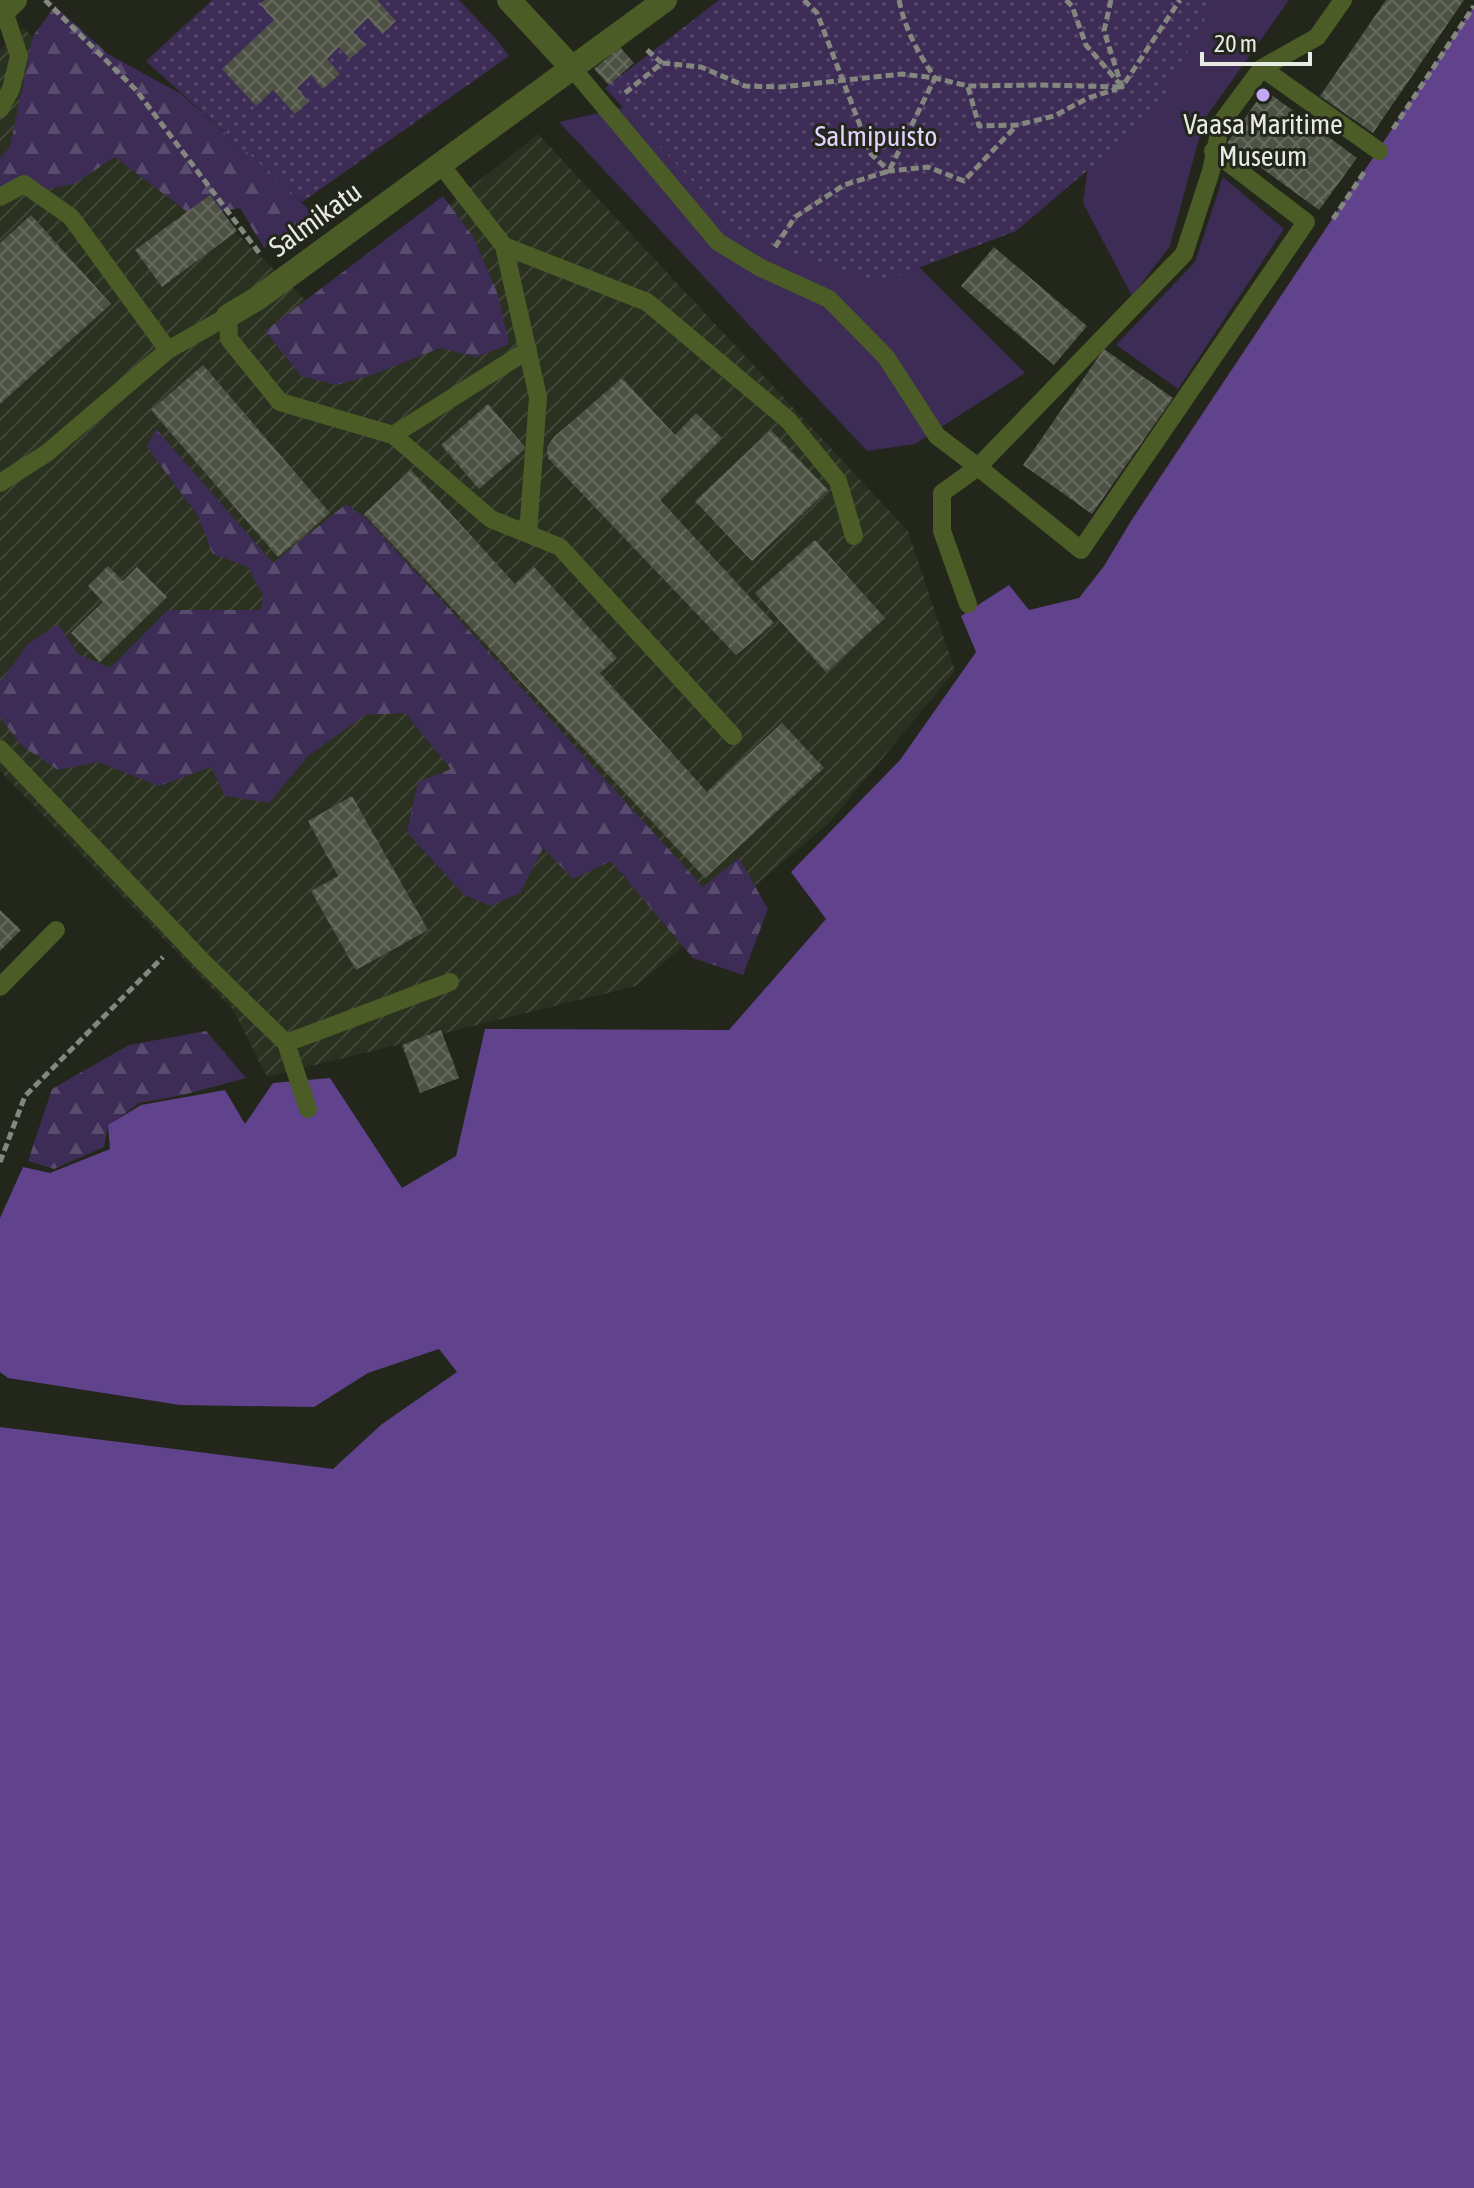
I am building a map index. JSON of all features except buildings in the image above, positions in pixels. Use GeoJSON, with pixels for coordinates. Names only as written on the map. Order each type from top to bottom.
{"type":"FeatureCollection","features":[{"type":"Feature","properties":{"kind":"street"},"geometry":{"type":"LineString","coordinates":[[509,0],[573,69]]}},
{"type":"Feature","properties":{"kind":"street","name":"Salmikatu"},"geometry":{"type":"LineString","coordinates":[[228,316],[258,298],[665,0]]}},
{"type":"Feature","properties":{"kind":"lane"},"geometry":{"type":"LineString","coordinates":[[968,604],[942,531],[942,493],[978,467],[1184,254],[1211,171],[1221,123],[1262,68],[1317,37],[1343,0]]}},
{"type":"Feature","properties":{"kind":"lane"},"geometry":{"type":"LineString","coordinates":[[0,109],[11,89],[19,56],[6,8]]}},
{"type":"Feature","properties":{"kind":"lane"},"geometry":{"type":"LineString","coordinates":[[1262,68],[1379,151]]}},
{"type":"Feature","properties":{"kind":"lane"},"geometry":{"type":"LineString","coordinates":[[573,69],[718,242],[761,268],[829,299],[886,357],[937,436],[1081,550],[1306,222],[1213,151]]}},
{"type":"Feature","properties":{"kind":"lane"},"geometry":{"type":"LineString","coordinates":[[441,165],[504,246],[538,397],[528,534]]}},
{"type":"Feature","properties":{"kind":"lane"},"geometry":{"type":"LineString","coordinates":[[0,197],[24,184],[71,217],[168,350]]}},
{"type":"Feature","properties":{"kind":"lane"},"geometry":{"type":"LineString","coordinates":[[504,246],[647,302],[788,420],[838,481],[854,536]]}},
{"type":"Feature","properties":{"kind":"lane"},"geometry":{"type":"LineString","coordinates":[[228,316],[229,339],[280,402],[393,435],[491,519],[560,547],[733,736]]}},
{"type":"Feature","properties":{"kind":"lane","name":"Salmikatu"},"geometry":{"type":"LineString","coordinates":[[0,483],[47,453],[168,350],[228,316]]}},
{"type":"Feature","properties":{"kind":"lane"},"geometry":{"type":"LineString","coordinates":[[393,435],[528,350]]}},
{"type":"Feature","properties":{"kind":"lane"},"geometry":{"type":"LineString","coordinates":[[0,749],[181,939],[286,1043],[308,1109]]}},
{"type":"Feature","properties":{"kind":"lane"},"geometry":{"type":"LineString","coordinates":[[0,987],[56,930]]}},
{"type":"Feature","properties":{"kind":"lane"},"geometry":{"type":"LineString","coordinates":[[286,1043],[450,982]]}},
{"type":"Feature","properties":{"kind":"path"},"geometry":{"type":"LineString","coordinates":[[44,0],[50,2],[136,90],[260,254]]}},
{"type":"Feature","properties":{"kind":"path"},"geometry":{"type":"LineString","coordinates":[[804,0],[817,13],[871,154],[889,171]]}},
{"type":"Feature","properties":{"kind":"path"},"geometry":{"type":"LineString","coordinates":[[899,0],[920,55],[935,78]]}},
{"type":"Feature","properties":{"kind":"path"},"geometry":{"type":"LineString","coordinates":[[1066,0],[1072,6],[1086,45],[1122,87]]}},
{"type":"Feature","properties":{"kind":"path"},"geometry":{"type":"LineString","coordinates":[[1111,0],[1104,31],[1122,87]]}},
{"type":"Feature","properties":{"kind":"path"},"geometry":{"type":"LineString","coordinates":[[968,86],[979,126],[1017,125],[1054,116],[1088,98],[1122,87],[1180,0]]}},
{"type":"Feature","properties":{"kind":"path"},"geometry":{"type":"LineString","coordinates":[[608,108],[662,63],[701,67],[745,86],[781,87],[902,74],[968,86],[1122,87]]}},
{"type":"Feature","properties":{"kind":"path"},"geometry":{"type":"LineString","coordinates":[[889,171],[935,78]]}},
{"type":"Feature","properties":{"kind":"path"},"geometry":{"type":"LineString","coordinates":[[761,268],[795,217],[844,185],[889,171],[928,167],[964,181],[1017,125]]}},
{"type":"Feature","properties":{"kind":"path"},"geometry":{"type":"LineString","coordinates":[[0,1162],[25,1096],[181,939]]}},
{"type":"Feature","properties":{"kind":"shaded area"},"geometry":{"type":"Polygon","coordinates":[[[1474,6],[1474,2188],[0,2188],[0,1427],[333,1469],[382,1424],[457,1372],[439,1349],[368,1373],[314,1407],[180,1405],[8,1378],[0,1372],[0,1218],[23,1167],[50,1173],[110,1149],[108,1125],[141,1105],[225,1090],[245,1124],[273,1083],[330,1078],[402,1188],[456,1156],[485,1029],[729,1030],[826,919],[791,872],[900,760],[976,652],[961,616],[1009,585],[1029,610],[1079,598],[1104,566],[1474,6]]]}},
{"type":"Feature","properties":{"kind":"shaded area"},"geometry":{"type":"Polygon","coordinates":[[[23,28],[316,310],[538,134],[908,531],[955,671],[828,824],[636,986],[267,1077],[233,1010],[0,771],[0,50],[23,28]]]}},
{"type":"Feature","properties":{"kind":"green space"},"geometry":{"type":"Polygon","coordinates":[[[212,0],[459,0],[509,56],[302,202],[146,61],[212,0]]]}},
{"type":"Feature","properties":{"kind":"green space","name":"Salmipuisto"},"geometry":{"type":"Polygon","coordinates":[[[719,0],[1215,0],[1155,113],[1016,231],[881,282],[744,236],[605,88],[719,0]]]}},
{"type":"Feature","properties":{"kind":"green space"},"geometry":{"type":"Polygon","coordinates":[[[1132,0],[1289,0],[1204,120],[1170,246],[1132,296],[1083,203],[1095,111],[1132,0]]]}},
{"type":"Feature","properties":{"kind":"green space"},"geometry":{"type":"Polygon","coordinates":[[[55,6],[108,54],[181,94],[281,182],[319,220],[264,248],[240,208],[194,217],[115,157],[74,184],[10,196],[0,193],[0,158],[10,147],[33,36],[55,6]]]}},
{"type":"Feature","properties":{"kind":"green space"},"geometry":{"type":"Polygon","coordinates":[[[643,103],[903,251],[1025,373],[915,444],[867,451],[559,122],[643,103]]]}},
{"type":"Feature","properties":{"kind":"green space"},"geometry":{"type":"Polygon","coordinates":[[[1223,177],[1284,229],[1178,389],[1116,345],[1195,262],[1223,177]]]}},
{"type":"Feature","properties":{"kind":"green space"},"geometry":{"type":"Polygon","coordinates":[[[443,196],[474,238],[498,295],[509,344],[477,357],[440,348],[375,374],[337,385],[301,376],[265,331],[443,196]]]}},
{"type":"Feature","properties":{"kind":"green space"},"geometry":{"type":"Polygon","coordinates":[[[156,429],[273,563],[346,504],[367,519],[703,887],[739,858],[768,909],[743,975],[693,958],[611,861],[573,879],[543,848],[520,893],[490,906],[463,894],[407,832],[418,782],[451,769],[405,713],[365,715],[308,756],[269,803],[225,796],[211,767],[159,786],[98,762],[58,770],[21,745],[0,717],[0,682],[28,644],[58,624],[78,654],[110,668],[168,610],[261,610],[263,595],[248,567],[213,554],[198,516],[147,447],[156,429]]]}},
{"type":"Feature","properties":{"kind":"green space"},"geometry":{"type":"Polygon","coordinates":[[[206,1031],[246,1078],[139,1103],[108,1126],[104,1147],[54,1169],[28,1161],[52,1089],[129,1045],[206,1031]]]}},
{"type":"Feature","properties":{"kind":"place","name":"Vaasa Maritime Museum"},"geometry":{"type":"Point","coordinates":[1263,95]}}]}
